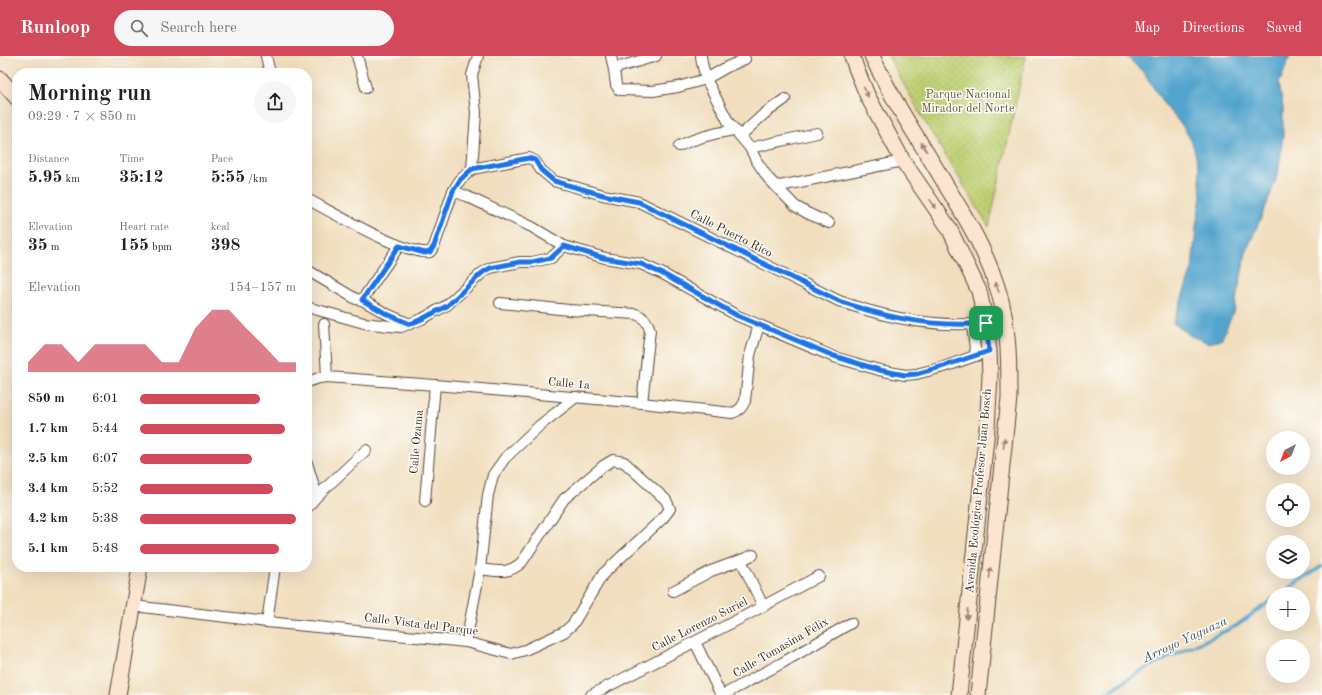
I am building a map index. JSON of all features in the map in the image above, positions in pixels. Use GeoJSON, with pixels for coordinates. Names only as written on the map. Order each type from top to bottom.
{"type":"FeatureCollection","features":[{"type":"Feature","properties":{"kind":"street"},"geometry":{"type":"LineString","coordinates":[[266,56],[269,68]]}},
{"type":"Feature","properties":{"kind":"street"},"geometry":{"type":"LineString","coordinates":[[357,56],[366,88]]}},
{"type":"Feature","properties":{"kind":"street"},"geometry":{"type":"LineString","coordinates":[[312,202],[399,246],[425,253],[430,252],[434,246],[453,191],[460,180],[472,169],[476,113],[472,76],[478,56]]}},
{"type":"Feature","properties":{"kind":"street"},"geometry":{"type":"LineString","coordinates":[[612,56],[616,85],[619,90],[661,90],[678,87],[706,79],[727,66],[745,59]]}},
{"type":"Feature","properties":{"kind":"street"},"geometry":{"type":"LineString","coordinates":[[614,70],[618,67],[656,56]]}},
{"type":"Feature","properties":{"kind":"street"},"geometry":{"type":"LineString","coordinates":[[702,56],[706,79],[726,118],[750,148],[756,160],[775,185],[795,206],[829,223]]}},
{"type":"Feature","properties":{"kind":"street","name":"Avenida Ecológica Profesor Juan Bosch"},"geometry":{"type":"LineString","coordinates":[[852,56],[868,96],[903,161],[950,228],[979,291],[979,324],[983,354],[987,429],[959,695]]}},
{"type":"Feature","properties":{"kind":"street","name":"Avenida Ecológica Profesor Juan Bosch"},"geometry":{"type":"LineString","coordinates":[[872,56],[884,81],[969,222],[999,293],[1006,328],[1009,360],[1009,398],[978,695]]}},
{"type":"Feature","properties":{"kind":"street"},"geometry":{"type":"LineString","coordinates":[[0,79],[12,92]]}},
{"type":"Feature","properties":{"kind":"street"},"geometry":{"type":"LineString","coordinates":[[679,146],[690,140],[709,134],[737,133],[785,99]]}},
{"type":"Feature","properties":{"kind":"street"},"geometry":{"type":"LineString","coordinates":[[750,148],[817,133]]}},
{"type":"Feature","properties":{"kind":"street","name":"Calle Puerto Rico"},"geometry":{"type":"LineString","coordinates":[[472,169],[529,158],[535,160],[541,170],[554,181],[603,195],[639,202],[839,301],[867,311],[936,324],[979,324]]}},
{"type":"Feature","properties":{"kind":"street"},"geometry":{"type":"LineString","coordinates":[[775,185],[780,186],[903,161]]}},
{"type":"Feature","properties":{"kind":"street"},"geometry":{"type":"LineString","coordinates":[[453,191],[532,227],[564,246],[647,267],[663,274],[738,316],[834,356],[892,373],[905,375],[928,371],[983,354]]}},
{"type":"Feature","properties":{"kind":"street"},"geometry":{"type":"LineString","coordinates":[[362,300],[399,246]]}},
{"type":"Feature","properties":{"kind":"street"},"geometry":{"type":"LineString","coordinates":[[312,308],[364,323],[389,326],[410,324],[447,306],[482,273],[490,268],[551,258],[564,246]]}},
{"type":"Feature","properties":{"kind":"street"},"geometry":{"type":"LineString","coordinates":[[312,273],[356,299],[362,300],[387,314],[410,324]]}},
{"type":"Feature","properties":{"kind":"street"},"geometry":{"type":"LineString","coordinates":[[500,303],[568,310],[636,314],[646,319],[650,330],[642,403]]}},
{"type":"Feature","properties":{"kind":"street"},"geometry":{"type":"LineString","coordinates":[[324,324],[327,378]]}},
{"type":"Feature","properties":{"kind":"street","name":"Calle 1a"},"geometry":{"type":"LineString","coordinates":[[312,380],[319,378],[327,378],[435,385],[642,403],[732,414],[743,407],[747,394],[750,355],[759,325]]}},
{"type":"Feature","properties":{"kind":"street","name":"Calle Ozama"},"geometry":{"type":"LineString","coordinates":[[424,501],[435,385]]}},
{"type":"Feature","properties":{"kind":"street"},"geometry":{"type":"LineString","coordinates":[[466,642],[480,569],[488,494],[493,475],[505,458],[539,426],[576,397]]}},
{"type":"Feature","properties":{"kind":"street"},"geometry":{"type":"LineString","coordinates":[[312,502],[366,450]]}},
{"type":"Feature","properties":{"kind":"street","name":"Calle Vista del Parque"},"geometry":{"type":"LineString","coordinates":[[134,606],[267,622],[466,642],[511,654],[525,650],[564,632],[573,624],[602,574],[663,518],[670,509],[666,500],[624,462],[613,460],[603,466],[564,499],[522,562],[515,569],[504,572],[480,569]]}},
{"type":"Feature","properties":{"kind":"street"},"geometry":{"type":"LineString","coordinates":[[312,480],[317,496]]}},
{"type":"Feature","properties":{"kind":"street"},"geometry":{"type":"LineString","coordinates":[[673,591],[710,571],[753,555]]}},
{"type":"Feature","properties":{"kind":"street"},"geometry":{"type":"LineString","coordinates":[[741,560],[763,606]]}},
{"type":"Feature","properties":{"kind":"street"},"geometry":{"type":"LineString","coordinates":[[118,695],[139,572]]}},
{"type":"Feature","properties":{"kind":"street"},"geometry":{"type":"LineString","coordinates":[[267,622],[274,572]]}},
{"type":"Feature","properties":{"kind":"street","name":"Calle Lorenzo Suriel"},"geometry":{"type":"LineString","coordinates":[[591,695],[819,576]]}},
{"type":"Feature","properties":{"kind":"street","name":"Calle Tomasina Félix"},"geometry":{"type":"LineString","coordinates":[[722,695],[782,663],[851,622]]}},
{"type":"Feature","properties":{"kind":"street"},"geometry":{"type":"LineString","coordinates":[[695,642],[722,695]]}},
{"type":"Feature","properties":{"kind":"street"},"geometry":{"type":"LineString","coordinates":[[962,665],[981,668]]}},
{"type":"Feature","properties":{"kind":"green space","name":"Parque Nacional Mirador del Norte"},"geometry":{"type":"Polygon","coordinates":[[[888,56],[1026,56],[989,227],[922,117],[888,56]]]}},
{"type":"Feature","properties":{"kind":"water"},"geometry":{"type":"Polygon","coordinates":[[[1126,56],[1290,56],[1279,84],[1283,107],[1283,136],[1278,174],[1267,204],[1246,252],[1234,311],[1222,338],[1209,343],[1191,336],[1173,323],[1192,269],[1201,196],[1199,168],[1192,142],[1182,125],[1166,107],[1143,72],[1126,56]]]}},
{"type":"Feature","properties":{"kind":"waterway","name":"Arroyo Yaguaza"},"geometry":{"type":"LineString","coordinates":[[1290,587],[1322,566]]}},
{"type":"Feature","properties":{"kind":"waterway","name":"Arroyo Yaguaza"},"geometry":{"type":"LineString","coordinates":[[1103,695],[1141,671],[1236,626],[1266,604]]}},
{"type":"Feature","properties":{"kind":"route"},"geometry":{"type":"LineString","coordinates":[[529,158],[535,160],[541,170],[554,181],[603,195],[639,202],[839,301],[867,311],[936,324],[986,323],[989,351],[916,374],[905,375],[892,373],[834,356],[738,316],[663,274],[641,264],[604,258],[564,246],[551,258],[490,268],[482,273],[447,306],[410,324],[387,314],[362,300],[399,246],[425,253],[430,252],[434,246],[453,191],[460,180],[472,169],[529,158]]}}]}
